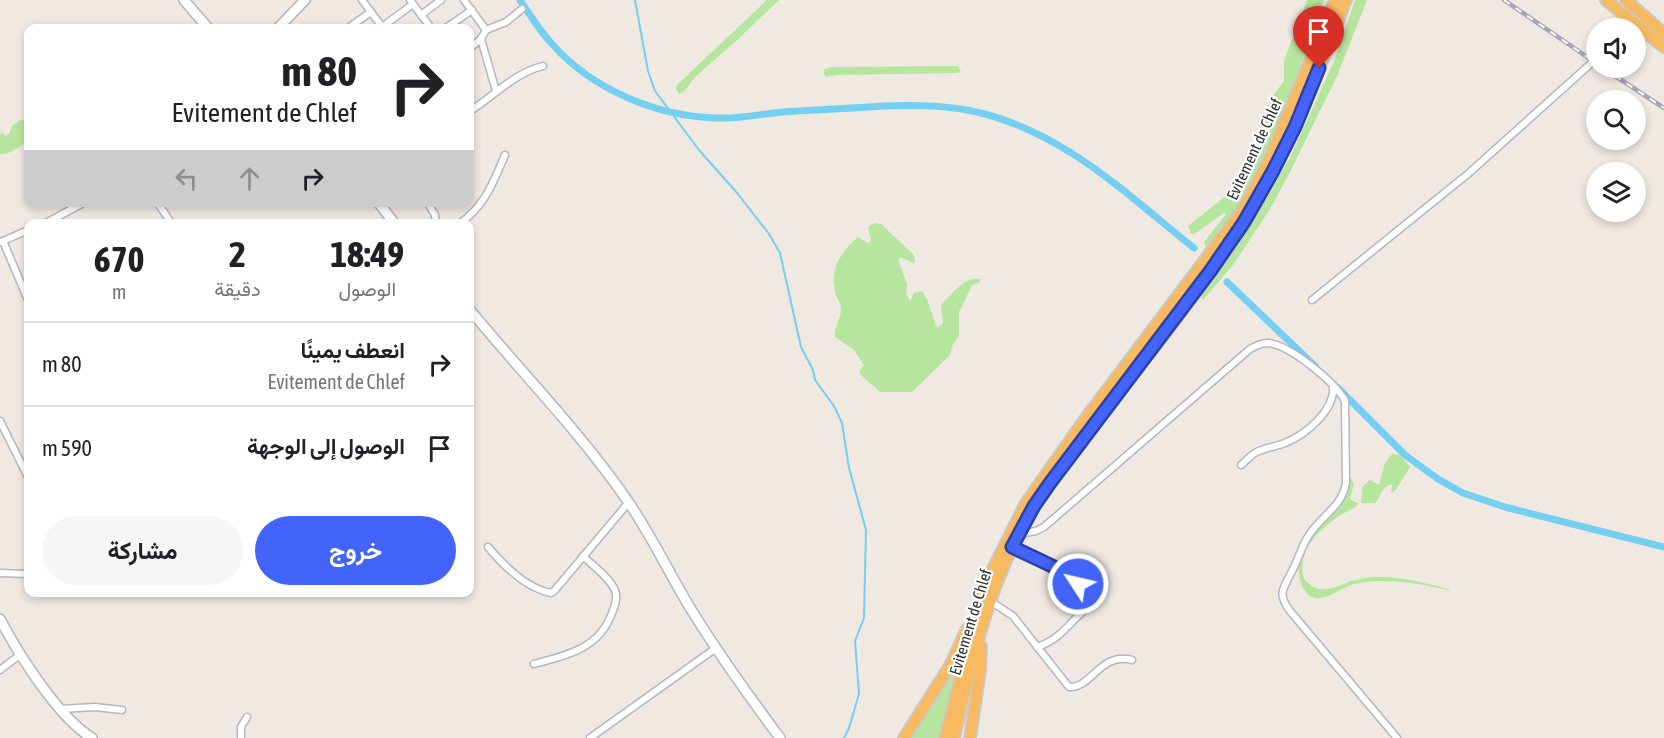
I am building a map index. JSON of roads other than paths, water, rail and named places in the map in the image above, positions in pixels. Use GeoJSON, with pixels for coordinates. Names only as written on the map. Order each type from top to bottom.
{"type":"FeatureCollection","features":[{"type":"Feature","properties":{"kind":"highway","name":"Evitement de Chlef"},"geometry":{"type":"LineString","coordinates":[[954,738],[993,569],[1026,503],[1086,418],[1242,211],[1269,160],[1335,0]]}},
{"type":"Feature","properties":{"kind":"highway","name":"Evitement de Chlef"},"geometry":{"type":"LineString","coordinates":[[945,738],[986,600],[1018,534],[1050,483],[1211,270],[1244,222],[1295,127],[1346,0]]}},
{"type":"Feature","properties":{"kind":"highway"},"geometry":{"type":"LineString","coordinates":[[1606,0],[1622,18]]}},
{"type":"Feature","properties":{"kind":"highway"},"geometry":{"type":"LineString","coordinates":[[1626,0],[1664,34]]}},
{"type":"Feature","properties":{"kind":"highway"},"geometry":{"type":"LineString","coordinates":[[1646,36],[1664,47]]}},
{"type":"Feature","properties":{"kind":"highway"},"geometry":{"type":"LineString","coordinates":[[904,738],[950,666],[986,600]]}},
{"type":"Feature","properties":{"kind":"highway"},"geometry":{"type":"LineString","coordinates":[[970,738],[980,671],[981,627]]}},
{"type":"Feature","properties":{"kind":"main road"},"geometry":{"type":"LineString","coordinates":[[184,0],[205,24]]}},
{"type":"Feature","properties":{"kind":"main road"},"geometry":{"type":"LineString","coordinates":[[283,24],[305,0]]}},
{"type":"Feature","properties":{"kind":"main road"},"geometry":{"type":"LineString","coordinates":[[382,207],[391,219]]}},
{"type":"Feature","properties":{"kind":"main road"},"geometry":{"type":"LineString","coordinates":[[474,318],[568,422],[628,502],[689,607],[736,680],[780,738]]}},
{"type":"Feature","properties":{"kind":"main road"},"geometry":{"type":"LineString","coordinates":[[0,619],[21,654],[60,709],[70,721],[92,738]]}},
{"type":"Feature","properties":{"kind":"street"},"geometry":{"type":"LineString","coordinates":[[421,15],[441,0]]}},
{"type":"Feature","properties":{"kind":"street"},"geometry":{"type":"LineString","coordinates":[[450,24],[474,0]]}},
{"type":"Feature","properties":{"kind":"street"},"geometry":{"type":"LineString","coordinates":[[366,1],[380,24]]}},
{"type":"Feature","properties":{"kind":"street"},"geometry":{"type":"LineString","coordinates":[[387,24],[412,2],[428,24]]}},
{"type":"Feature","properties":{"kind":"street"},"geometry":{"type":"LineString","coordinates":[[468,5],[486,30]]}},
{"type":"Feature","properties":{"kind":"street"},"geometry":{"type":"LineString","coordinates":[[474,45],[481,39],[486,30],[506,22],[522,9]]}},
{"type":"Feature","properties":{"kind":"street"},"geometry":{"type":"LineString","coordinates":[[354,24],[371,12]]}},
{"type":"Feature","properties":{"kind":"street"},"geometry":{"type":"LineString","coordinates":[[481,39],[496,91]]}},
{"type":"Feature","properties":{"kind":"street"},"geometry":{"type":"LineString","coordinates":[[474,106],[484,102],[496,91],[526,72],[543,66]]}},
{"type":"Feature","properties":{"kind":"street"},"geometry":{"type":"LineString","coordinates":[[1312,300],[1469,173],[1586,68]]}},
{"type":"Feature","properties":{"kind":"street"},"geometry":{"type":"LineString","coordinates":[[466,219],[489,195],[505,155]]}},
{"type":"Feature","properties":{"kind":"street"},"geometry":{"type":"LineString","coordinates":[[56,219],[78,207]]}},
{"type":"Feature","properties":{"kind":"street"},"geometry":{"type":"LineString","coordinates":[[24,232],[1,242],[24,291]]}},
{"type":"Feature","properties":{"kind":"street"},"geometry":{"type":"LineString","coordinates":[[1018,534],[1044,527],[1258,344],[1268,343],[1291,351],[1333,386],[1343,398],[1346,407],[1347,455],[1345,492],[1336,507],[1316,525],[1305,542],[1292,573],[1282,587],[1282,598],[1290,611],[1397,738]]}},
{"type":"Feature","properties":{"kind":"street"},"geometry":{"type":"LineString","coordinates":[[1241,465],[1259,451],[1288,442],[1308,428],[1330,404],[1333,386]]}},
{"type":"Feature","properties":{"kind":"street"},"geometry":{"type":"LineString","coordinates":[[0,421],[24,469]]}},
{"type":"Feature","properties":{"kind":"street"},"geometry":{"type":"LineString","coordinates":[[488,547],[499,560],[519,576],[548,593],[555,590],[628,502]]}},
{"type":"Feature","properties":{"kind":"street"},"geometry":{"type":"LineString","coordinates":[[1012,547],[1052,566],[1084,589],[1088,597],[1084,610],[1063,631],[1050,642],[1037,647]]}},
{"type":"Feature","properties":{"kind":"street"},"geometry":{"type":"LineString","coordinates":[[534,664],[559,658],[587,646],[601,635],[610,620],[616,603],[616,592],[583,556]]}},
{"type":"Feature","properties":{"kind":"street"},"geometry":{"type":"LineString","coordinates":[[0,573],[24,574]]}},
{"type":"Feature","properties":{"kind":"street"},"geometry":{"type":"LineString","coordinates":[[986,600],[1013,616],[1065,684],[1071,688],[1078,686],[1100,668],[1116,659],[1132,660]]}},
{"type":"Feature","properties":{"kind":"street"},"geometry":{"type":"LineString","coordinates":[[590,738],[716,648]]}},
{"type":"Feature","properties":{"kind":"street"},"geometry":{"type":"LineString","coordinates":[[0,670],[21,654]]}},
{"type":"Feature","properties":{"kind":"street"},"geometry":{"type":"LineString","coordinates":[[60,709],[95,707],[122,710]]}},
{"type":"Feature","properties":{"kind":"street"},"geometry":{"type":"LineString","coordinates":[[241,738],[241,727],[247,717]]}},
{"type":"Feature","properties":{"kind":"waterway"},"geometry":{"type":"LineString","coordinates":[[520,0],[543,34],[568,60],[587,75],[628,98],[673,112],[718,118],[782,112],[933,106],[972,111],[1005,120],[1064,148],[1091,166],[1194,248]]}},
{"type":"Feature","properties":{"kind":"waterway"},"geometry":{"type":"LineString","coordinates":[[635,0],[648,71],[655,91],[699,150],[769,234],[780,253],[801,347],[813,370],[815,380],[834,406],[842,423],[849,468],[866,530],[864,618],[855,641],[859,694],[844,738]]}},
{"type":"Feature","properties":{"kind":"waterway"},"geometry":{"type":"LineString","coordinates":[[1227,282],[1315,366]]}},
{"type":"Feature","properties":{"kind":"waterway"},"geometry":{"type":"LineString","coordinates":[[1338,388],[1405,455],[1438,479],[1463,493],[1505,507],[1664,547]]}},
{"type":"Feature","properties":{"kind":"railway"},"geometry":{"type":"LineString","coordinates":[[1504,0],[1586,56]]}},
{"type":"Feature","properties":{"kind":"railway"},"geometry":{"type":"LineString","coordinates":[[1618,78],[1664,108]]}}]}
